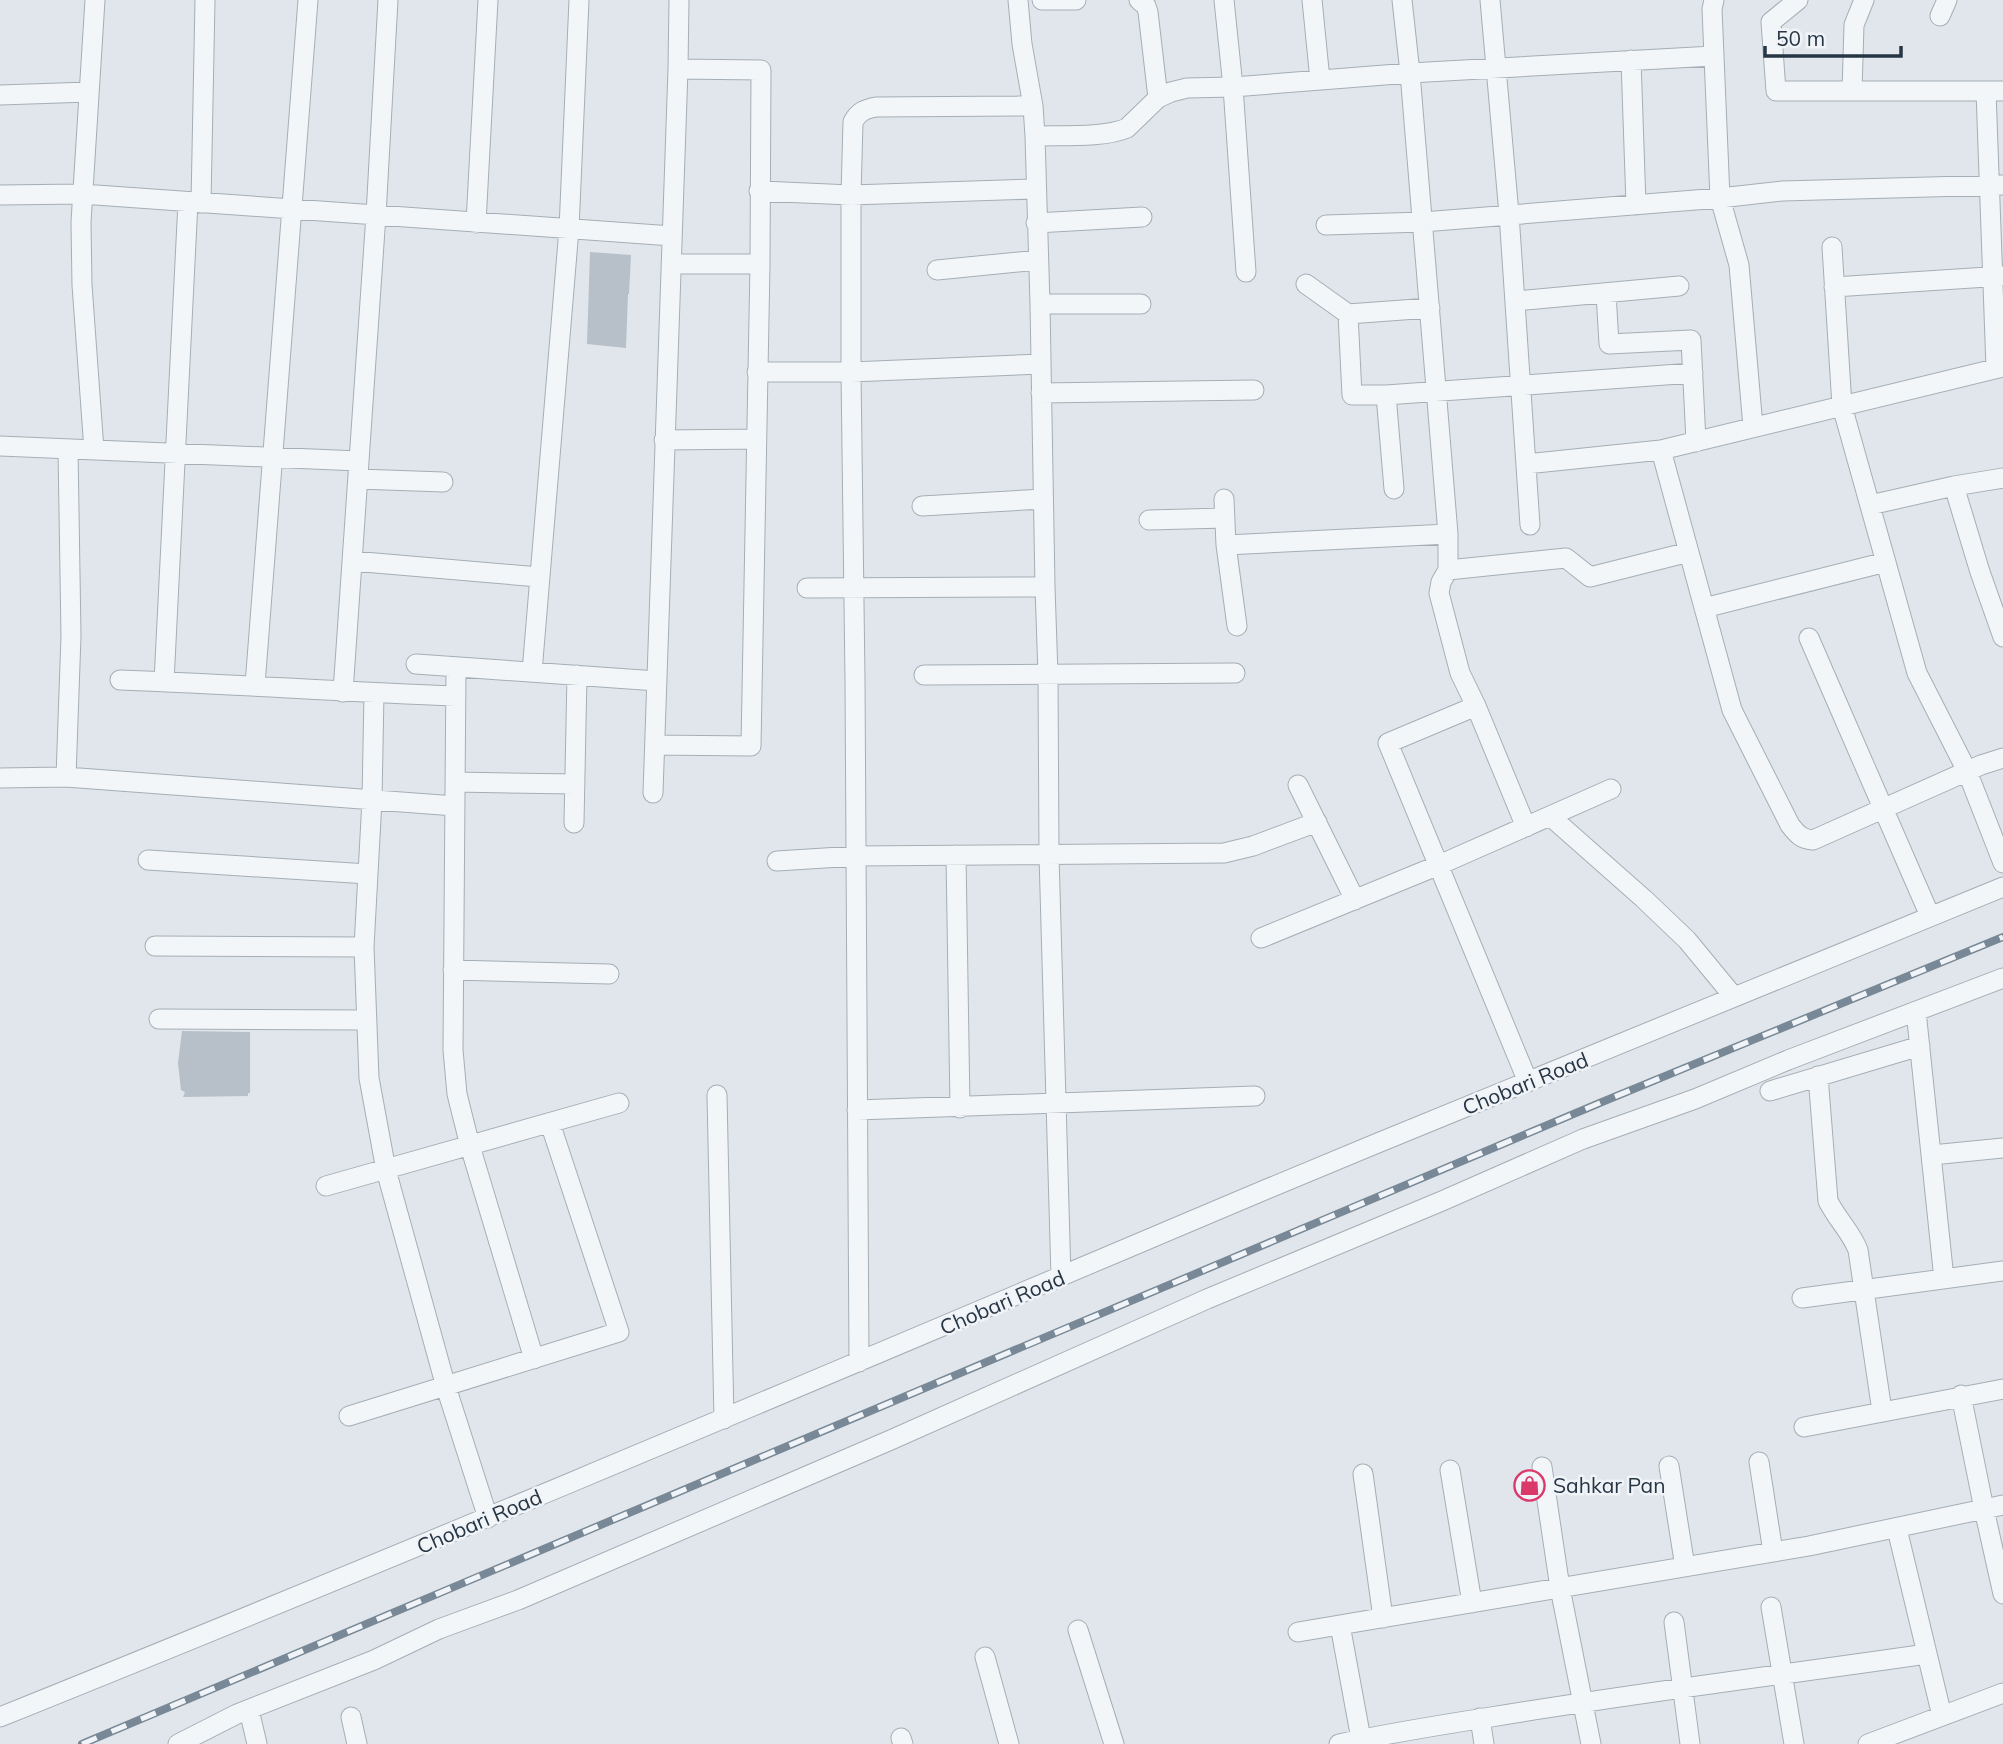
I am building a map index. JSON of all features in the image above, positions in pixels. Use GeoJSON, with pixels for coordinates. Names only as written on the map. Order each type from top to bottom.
{"type":"FeatureCollection","features":[{"type":"Feature","properties":{"kind":"street"},"geometry":{"type":"LineString","coordinates":[[94,450],[82,285],[82,194],[95,0]]}},
{"type":"Feature","properties":{"kind":"street"},"geometry":{"type":"LineString","coordinates":[[164,682],[176,453],[195,202],[205,0]]}},
{"type":"Feature","properties":{"kind":"street"},"geometry":{"type":"LineString","coordinates":[[255,685],[308,0]]}},
{"type":"Feature","properties":{"kind":"street"},"geometry":{"type":"LineString","coordinates":[[343,692],[388,0]]}},
{"type":"Feature","properties":{"kind":"street"},"geometry":{"type":"LineString","coordinates":[[477,222],[488,0]]}},
{"type":"Feature","properties":{"kind":"street"},"geometry":{"type":"LineString","coordinates":[[532,672],[569,229],[579,0]]}},
{"type":"Feature","properties":{"kind":"street"},"geometry":{"type":"LineString","coordinates":[[653,793],[679,0]]}},
{"type":"Feature","properties":{"kind":"street"},"geometry":{"type":"LineString","coordinates":[[1042,0],[1076,0]]}},
{"type":"Feature","properties":{"kind":"street"},"geometry":{"type":"LineString","coordinates":[[1139,0],[1148,12],[1155,101]]}},
{"type":"Feature","properties":{"kind":"street"},"geometry":{"type":"LineString","coordinates":[[1224,0],[1246,272]]}},
{"type":"Feature","properties":{"kind":"street"},"geometry":{"type":"LineString","coordinates":[[1312,0],[1320,80]]}},
{"type":"Feature","properties":{"kind":"street"},"geometry":{"type":"LineString","coordinates":[[1402,0],[1448,534],[1448,570],[1441,582],[1439,593],[1460,673],[1526,827]]}},
{"type":"Feature","properties":{"kind":"street"},"geometry":{"type":"LineString","coordinates":[[1490,0],[1509,214],[1530,526]]}},
{"type":"Feature","properties":{"kind":"street"},"geometry":{"type":"LineString","coordinates":[[1714,0],[1713,56],[1720,198],[1739,265],[1754,428]]}},
{"type":"Feature","properties":{"kind":"street"},"geometry":{"type":"LineString","coordinates":[[1526,464],[1661,450],[2000,368],[1994,91],[1776,91],[1772,22],[1798,0]]}},
{"type":"Feature","properties":{"kind":"street"},"geometry":{"type":"LineString","coordinates":[[1852,92],[1854,25],[1864,0]]}},
{"type":"Feature","properties":{"kind":"street"},"geometry":{"type":"LineString","coordinates":[[1018,2],[1035,136],[1060,1277]]}},
{"type":"Feature","properties":{"kind":"street"},"geometry":{"type":"LineString","coordinates":[[1035,136],[1110,133],[1128,128],[1155,101],[1171,92],[1186,89],[1713,56]]}},
{"type":"Feature","properties":{"kind":"street"},"geometry":{"type":"LineString","coordinates":[[1631,60],[1636,205]]}},
{"type":"Feature","properties":{"kind":"street"},"geometry":{"type":"LineString","coordinates":[[655,745],[751,746],[761,70],[678,69]]}},
{"type":"Feature","properties":{"kind":"street"},"geometry":{"type":"LineString","coordinates":[[0,95],[89,92]]}},
{"type":"Feature","properties":{"kind":"street"},"geometry":{"type":"LineString","coordinates":[[859,1362],[851,372],[853,122],[862,111],[876,107],[1033,107]]}},
{"type":"Feature","properties":{"kind":"street"},"geometry":{"type":"LineString","coordinates":[[1326,225],[1423,222],[1782,191],[1996,184]]}},
{"type":"Feature","properties":{"kind":"street"},"geometry":{"type":"LineString","coordinates":[[759,191],[851,195],[1035,189]]}},
{"type":"Feature","properties":{"kind":"street"},"geometry":{"type":"LineString","coordinates":[[0,195],[82,194],[672,236]]}},
{"type":"Feature","properties":{"kind":"street"},"geometry":{"type":"LineString","coordinates":[[1036,222],[1142,217]]}},
{"type":"Feature","properties":{"kind":"street"},"geometry":{"type":"LineString","coordinates":[[1832,247],[1842,406],[1917,673],[1967,771],[2003,863]]}},
{"type":"Feature","properties":{"kind":"street"},"geometry":{"type":"LineString","coordinates":[[937,270],[1038,260]]}},
{"type":"Feature","properties":{"kind":"street"},"geometry":{"type":"LineString","coordinates":[[671,264],[760,264]]}},
{"type":"Feature","properties":{"kind":"street"},"geometry":{"type":"LineString","coordinates":[[1835,286],[1998,276]]}},
{"type":"Feature","properties":{"kind":"street"},"geometry":{"type":"LineString","coordinates":[[1306,284],[1348,314],[1430,307]]}},
{"type":"Feature","properties":{"kind":"street"},"geometry":{"type":"LineString","coordinates":[[1515,301],[1679,286]]}},
{"type":"Feature","properties":{"kind":"street"},"geometry":{"type":"LineString","coordinates":[[1606,293],[1609,344],[1691,340],[1696,442]]}},
{"type":"Feature","properties":{"kind":"street"},"geometry":{"type":"LineString","coordinates":[[1040,304],[1141,304]]}},
{"type":"Feature","properties":{"kind":"street"},"geometry":{"type":"LineString","coordinates":[[1348,314],[1352,395],[1521,387],[1693,373]]}},
{"type":"Feature","properties":{"kind":"street"},"geometry":{"type":"LineString","coordinates":[[757,372],[851,372],[1041,364]]}},
{"type":"Feature","properties":{"kind":"street"},"geometry":{"type":"LineString","coordinates":[[1041,393],[1254,390]]}},
{"type":"Feature","properties":{"kind":"street"},"geometry":{"type":"LineString","coordinates":[[1386,395],[1394,489]]}},
{"type":"Feature","properties":{"kind":"street"},"geometry":{"type":"LineString","coordinates":[[664,440],[756,439]]}},
{"type":"Feature","properties":{"kind":"street"},"geometry":{"type":"LineString","coordinates":[[0,446],[271,457],[443,482]]}},
{"type":"Feature","properties":{"kind":"street"},"geometry":{"type":"LineString","coordinates":[[66,777],[71,636],[68,449]]}},
{"type":"Feature","properties":{"kind":"street"},"geometry":{"type":"LineString","coordinates":[[1661,450],[1732,710],[1790,825],[1798,835],[1803,839],[1813,840],[1967,771],[2003,758]]}},
{"type":"Feature","properties":{"kind":"street"},"geometry":{"type":"LineString","coordinates":[[1870,505],[2003,478]]}},
{"type":"Feature","properties":{"kind":"street"},"geometry":{"type":"LineString","coordinates":[[1954,486],[2003,637]]}},
{"type":"Feature","properties":{"kind":"street"},"geometry":{"type":"LineString","coordinates":[[922,506],[1043,499]]}},
{"type":"Feature","properties":{"kind":"street"},"geometry":{"type":"LineString","coordinates":[[1149,520],[1224,509],[1237,626]]}},
{"type":"Feature","properties":{"kind":"street"},"geometry":{"type":"LineString","coordinates":[[1226,545],[1448,534]]}},
{"type":"Feature","properties":{"kind":"street"},"geometry":{"type":"LineString","coordinates":[[1448,570],[1566,558],[1590,577],[1689,552]]}},
{"type":"Feature","properties":{"kind":"street"},"geometry":{"type":"LineString","coordinates":[[352,561],[539,577]]}},
{"type":"Feature","properties":{"kind":"street"},"geometry":{"type":"LineString","coordinates":[[1704,607],[1886,562]]}},
{"type":"Feature","properties":{"kind":"street"},"geometry":{"type":"LineString","coordinates":[[807,588],[1045,587]]}},
{"type":"Feature","properties":{"kind":"street"},"geometry":{"type":"LineString","coordinates":[[1809,638],[1930,916]]}},
{"type":"Feature","properties":{"kind":"street"},"geometry":{"type":"LineString","coordinates":[[416,664],[657,681]]}},
{"type":"Feature","properties":{"kind":"street"},"geometry":{"type":"LineString","coordinates":[[456,667],[453,1050],[457,1094],[534,1359]]}},
{"type":"Feature","properties":{"kind":"street"},"geometry":{"type":"LineString","coordinates":[[924,675],[1235,673]]}},
{"type":"Feature","properties":{"kind":"street"},"geometry":{"type":"LineString","coordinates":[[574,823],[577,676]]}},
{"type":"Feature","properties":{"kind":"street"},"geometry":{"type":"LineString","coordinates":[[120,680],[456,696]]}},
{"type":"Feature","properties":{"kind":"street"},"geometry":{"type":"LineString","coordinates":[[374,694],[372,800],[364,947],[369,1078],[386,1170],[446,1387],[488,1518]]}},
{"type":"Feature","properties":{"kind":"street"},"geometry":{"type":"LineString","coordinates":[[1476,706],[1388,743],[1528,1082]]}},
{"type":"Feature","properties":{"kind":"street"},"geometry":{"type":"LineString","coordinates":[[0,778],[66,777],[455,806]]}},
{"type":"Feature","properties":{"kind":"street"},"geometry":{"type":"LineString","coordinates":[[455,782],[575,784]]}},
{"type":"Feature","properties":{"kind":"street"},"geometry":{"type":"LineString","coordinates":[[1298,785],[1355,900]]}},
{"type":"Feature","properties":{"kind":"street"},"geometry":{"type":"LineString","coordinates":[[1261,938],[1438,865],[1611,789]]}},
{"type":"Feature","properties":{"kind":"street"},"geometry":{"type":"LineString","coordinates":[[1550,816],[1687,940],[1734,997]]}},
{"type":"Feature","properties":{"kind":"street"},"geometry":{"type":"LineString","coordinates":[[776,862],[856,856],[1224,853],[1253,846],[1317,822]]}},
{"type":"Feature","properties":{"kind":"street"},"geometry":{"type":"LineString","coordinates":[[956,855],[960,1108]]}},
{"type":"Feature","properties":{"kind":"street"},"geometry":{"type":"LineString","coordinates":[[148,860],[368,874]]}},
{"type":"Feature","properties":{"kind":"street","name":"Chobari Road"},"geometry":{"type":"LineString","coordinates":[[0,1717],[488,1518],[1528,1082],[2003,887]]}},
{"type":"Feature","properties":{"kind":"street"},"geometry":{"type":"LineString","coordinates":[[155,946],[364,947]]}},
{"type":"Feature","properties":{"kind":"street"},"geometry":{"type":"LineString","coordinates":[[453,970],[610,974]]}},
{"type":"Feature","properties":{"kind":"street"},"geometry":{"type":"LineString","coordinates":[[178,1744],[249,1710],[373,1660],[439,1629],[530,1595],[1207,1299],[1583,1139],[1695,1099],[1788,1060],[2003,978]]}},
{"type":"Feature","properties":{"kind":"street"},"geometry":{"type":"LineString","coordinates":[[1916,1011],[1944,1279]]}},
{"type":"Feature","properties":{"kind":"street"},"geometry":{"type":"LineString","coordinates":[[159,1019],[366,1020]]}},
{"type":"Feature","properties":{"kind":"street"},"geometry":{"type":"LineString","coordinates":[[1770,1091],[1920,1046]]}},
{"type":"Feature","properties":{"kind":"street"},"geometry":{"type":"LineString","coordinates":[[1818,1076],[1828,1201],[1858,1250],[1882,1411]]}},
{"type":"Feature","properties":{"kind":"street"},"geometry":{"type":"LineString","coordinates":[[717,1095],[724,1419]]}},
{"type":"Feature","properties":{"kind":"street"},"geometry":{"type":"LineString","coordinates":[[857,1110],[1255,1096]]}},
{"type":"Feature","properties":{"kind":"street"},"geometry":{"type":"LineString","coordinates":[[326,1186],[619,1102]]}},
{"type":"Feature","properties":{"kind":"street"},"geometry":{"type":"LineString","coordinates":[[349,1416],[619,1332],[550,1123]]}},
{"type":"Feature","properties":{"kind":"street"},"geometry":{"type":"LineString","coordinates":[[1931,1155],[2003,1148]]}},
{"type":"Feature","properties":{"kind":"street"},"geometry":{"type":"LineString","coordinates":[[1802,1298],[2003,1271]]}},
{"type":"Feature","properties":{"kind":"street"},"geometry":{"type":"LineString","coordinates":[[1804,1427],[2003,1389]]}},
{"type":"Feature","properties":{"kind":"street"},"geometry":{"type":"LineString","coordinates":[[1961,1395],[1993,1507],[2003,1594]]}},
{"type":"Feature","properties":{"kind":"street"},"geometry":{"type":"LineString","coordinates":[[1759,1462],[1773,1552]]}},
{"type":"Feature","properties":{"kind":"street"},"geometry":{"type":"LineString","coordinates":[[1669,1466],[1685,1567]]}},
{"type":"Feature","properties":{"kind":"street"},"geometry":{"type":"LineString","coordinates":[[1542,1467],[1560,1588],[1591,1744]]}},
{"type":"Feature","properties":{"kind":"street"},"geometry":{"type":"LineString","coordinates":[[1450,1470],[1472,1603]]}},
{"type":"Feature","properties":{"kind":"street"},"geometry":{"type":"LineString","coordinates":[[1363,1474],[1383,1618]]}},
{"type":"Feature","properties":{"kind":"street"},"geometry":{"type":"LineString","coordinates":[[1298,1632],[1773,1552],[1897,1529],[1993,1507]]}},
{"type":"Feature","properties":{"kind":"street"},"geometry":{"type":"LineString","coordinates":[[1897,1529],[1942,1716]]}},
{"type":"Feature","properties":{"kind":"street"},"geometry":{"type":"LineString","coordinates":[[1771,1607],[1794,1744]]}},
{"type":"Feature","properties":{"kind":"street"},"geometry":{"type":"LineString","coordinates":[[1674,1622],[1690,1744]]}},
{"type":"Feature","properties":{"kind":"street"},"geometry":{"type":"LineString","coordinates":[[1339,1625],[1361,1739]]}},
{"type":"Feature","properties":{"kind":"street"},"geometry":{"type":"LineString","coordinates":[[1078,1630],[1114,1744]]}},
{"type":"Feature","properties":{"kind":"street"},"geometry":{"type":"LineString","coordinates":[[1339,1744],[1361,1739],[1382,1739],[1480,1718],[1584,1701],[1927,1654]]}},
{"type":"Feature","properties":{"kind":"street"},"geometry":{"type":"LineString","coordinates":[[985,1657],[1009,1744]]}},
{"type":"Feature","properties":{"kind":"street"},"geometry":{"type":"LineString","coordinates":[[1868,1744],[2003,1693]]}},
{"type":"Feature","properties":{"kind":"street"},"geometry":{"type":"LineString","coordinates":[[249,1710],[257,1744]]}},
{"type":"Feature","properties":{"kind":"street"},"geometry":{"type":"LineString","coordinates":[[351,1717],[357,1744]]}},
{"type":"Feature","properties":{"kind":"street"},"geometry":{"type":"LineString","coordinates":[[1480,1718],[1484,1744]]}},
{"type":"Feature","properties":{"kind":"building"},"geometry":{"type":"Polygon","coordinates":[[[590,252],[631,255],[626,348],[587,344],[590,252]]]}},
{"type":"Feature","properties":{"kind":"building"},"geometry":{"type":"Polygon","coordinates":[[[182,1031],[250,1032],[248,1096],[183,1097],[185,1092],[181,1090],[178,1063],[182,1031]]]}},
{"type":"Feature","properties":{"kind":"railway"},"geometry":{"type":"LineString","coordinates":[[82,1744],[1602,1102],[2003,937]]}},
{"type":"Feature","properties":{"kind":"place","name":"Sahkar Pan"},"geometry":{"type":"Point","coordinates":[1530,1485]}}]}
